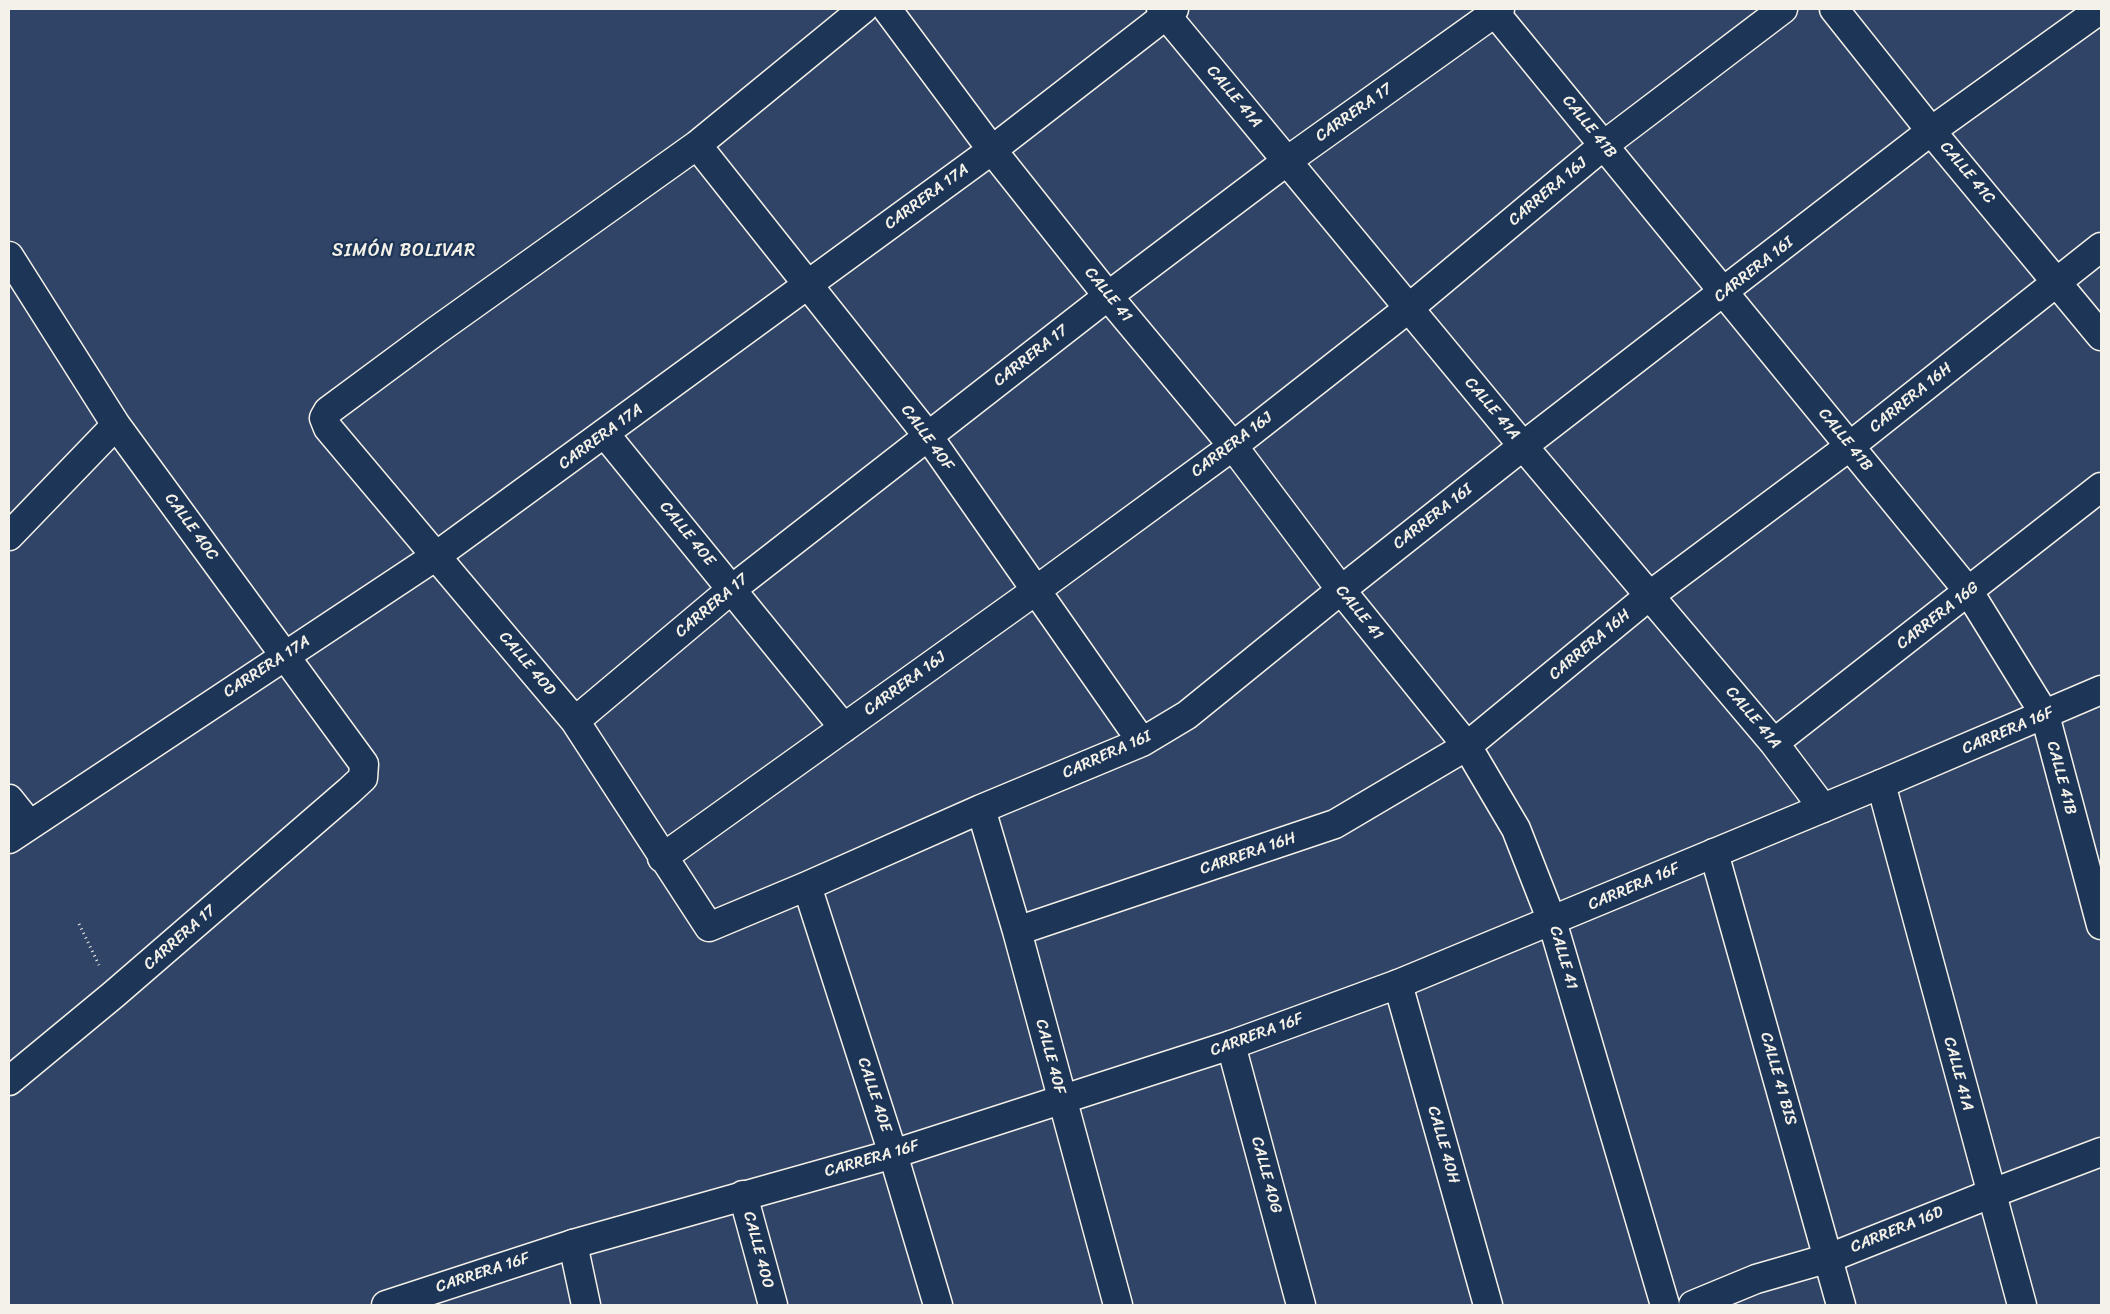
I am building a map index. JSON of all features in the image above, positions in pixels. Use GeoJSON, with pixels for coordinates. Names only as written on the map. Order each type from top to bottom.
{"type":"FeatureCollection","features":[{"type":"Feature","properties":{"kind":"street"},"geometry":{"type":"LineString","coordinates":[[697,145],[863,9]]}},
{"type":"Feature","properties":{"kind":"street","name":"CALLE 41"},"geometry":{"type":"LineString","coordinates":[[887,9],[992,150],[1108,296],[1233,446],[1341,590],[1467,746],[1516,829],[1552,921],[1665,1305]]}},
{"type":"Feature","properties":{"kind":"street","name":"CARRERA 16J"},"geometry":{"type":"LineString","coordinates":[[662,858],[1035,591],[1233,446],[1409,308],[1604,145],[1783,9]]}},
{"type":"Feature","properties":{"kind":"street","name":"CALLE 41C"},"geometry":{"type":"LineString","coordinates":[[1834,9],[1931,131],[2101,336]]}},
{"type":"Feature","properties":{"kind":"street","name":"CARRERA 16I"},"geometry":{"type":"LineString","coordinates":[[709,927],[1142,742],[1187,715],[1523,446],[1724,293],[1931,131],[2101,9]]}},
{"type":"Feature","properties":{"kind":"street","name":"CALLE 41B"},"geometry":{"type":"LineString","coordinates":[[1496,10],[1724,293],[1969,592],[2045,715],[2101,925]]}},
{"type":"Feature","properties":{"kind":"street","name":"CARRERA 17"},"geometry":{"type":"LineString","coordinates":[[575,721],[732,589],[1108,296],[1287,161],[1496,10]]}},
{"type":"Feature","properties":{"kind":"street","name":"CARRERA 17A"},"geometry":{"type":"LineString","coordinates":[[19,832],[436,556],[605,434],[807,283],[992,150],[1167,11]]}},
{"type":"Feature","properties":{"kind":"street","name":"CALLE 41A"},"geometry":{"type":"LineString","coordinates":[[1167,11],[1287,161],[1523,446],[1774,743],[1823,808]]}},
{"type":"Feature","properties":{"kind":"street","name":"CALLE 40F"},"geometry":{"type":"LineString","coordinates":[[697,145],[928,436],[1142,742]]}},
{"type":"Feature","properties":{"kind":"street","name":"CALLE 40D"},"geometry":{"type":"LineString","coordinates":[[697,145],[436,331],[328,411],[324,418],[328,428],[575,721],[662,858],[709,927]]}},
{"type":"Feature","properties":{"kind":"street","name":"CARRERA 16H"},"geometry":{"type":"LineString","coordinates":[[1017,931],[1335,824],[1467,746],[1649,596],[1850,446],[2101,247]]}},
{"type":"Feature","properties":{"kind":"street","name":"CALLE 40C"},"geometry":{"type":"LineString","coordinates":[[13,274],[116,425],[364,764],[363,778],[349,791]]}},
{"type":"Feature","properties":{"kind":"street"},"geometry":{"type":"LineString","coordinates":[[9,536],[116,425]]}},
{"type":"Feature","properties":{"kind":"street","name":"CALLE 40E"},"geometry":{"type":"LineString","coordinates":[[605,434],[844,728]]}},
{"type":"Feature","properties":{"kind":"street","name":"CARRERA 16G"},"geometry":{"type":"LineString","coordinates":[[1774,743],[2101,487]]}},
{"type":"Feature","properties":{"kind":"street","name":"CARRERA 16F"},"geometry":{"type":"LineString","coordinates":[[393,1304],[572,1244],[893,1154],[1231,1045],[1398,984],[1881,784],[2101,690]]}},
{"type":"Feature","properties":{"kind":"street","name":"CALLE 41A"},"geometry":{"type":"LineString","coordinates":[[1881,784],[1990,1194],[2022,1305]]}},
{"type":"Feature","properties":{"kind":"street","name":"CARRERA 17"},"geometry":{"type":"LineString","coordinates":[[9,1081],[113,995],[349,791]]}},
{"type":"Feature","properties":{"kind":"street"},"geometry":{"type":"LineString","coordinates":[[9,799],[19,832]]}},
{"type":"Feature","properties":{"kind":"street","name":"CALLE 40F"},"geometry":{"type":"LineString","coordinates":[[981,810],[1017,931],[1061,1100],[1118,1305]]}},
{"type":"Feature","properties":{"kind":"street","name":"CALLE 41 BIS"},"geometry":{"type":"LineString","coordinates":[[1714,853],[1841,1305]]}},
{"type":"Feature","properties":{"kind":"street","name":"CALLE 40E"},"geometry":{"type":"LineString","coordinates":[[807,886],[893,1154],[938,1305]]}},
{"type":"Feature","properties":{"kind":"street","name":"CALLE 40H"},"geometry":{"type":"LineString","coordinates":[[1398,984],[1488,1305]]}},
{"type":"Feature","properties":{"kind":"street","name":"CALLE 40G"},"geometry":{"type":"LineString","coordinates":[[1231,1045],[1301,1305]]}},
{"type":"Feature","properties":{"kind":"street","name":"CARRERA 16D"},"geometry":{"type":"LineString","coordinates":[[1693,1305],[1756,1279],[1829,1258],[2101,1152]]}},
{"type":"Feature","properties":{"kind":"street","name":"CALLE 400"},"geometry":{"type":"LineString","coordinates":[[743,1195],[773,1305]]}},
{"type":"Feature","properties":{"kind":"street"},"geometry":{"type":"LineString","coordinates":[[572,1244],[586,1305]]}},
{"type":"Feature","properties":{"kind":"path"},"geometry":{"type":"LineString","coordinates":[[80,924],[113,995]]}},
{"type":"Feature","properties":{"kind":"district","name":"SIMÓN BOLIVAR"},"geometry":{"type":"Point","coordinates":[404,251]}}]}
